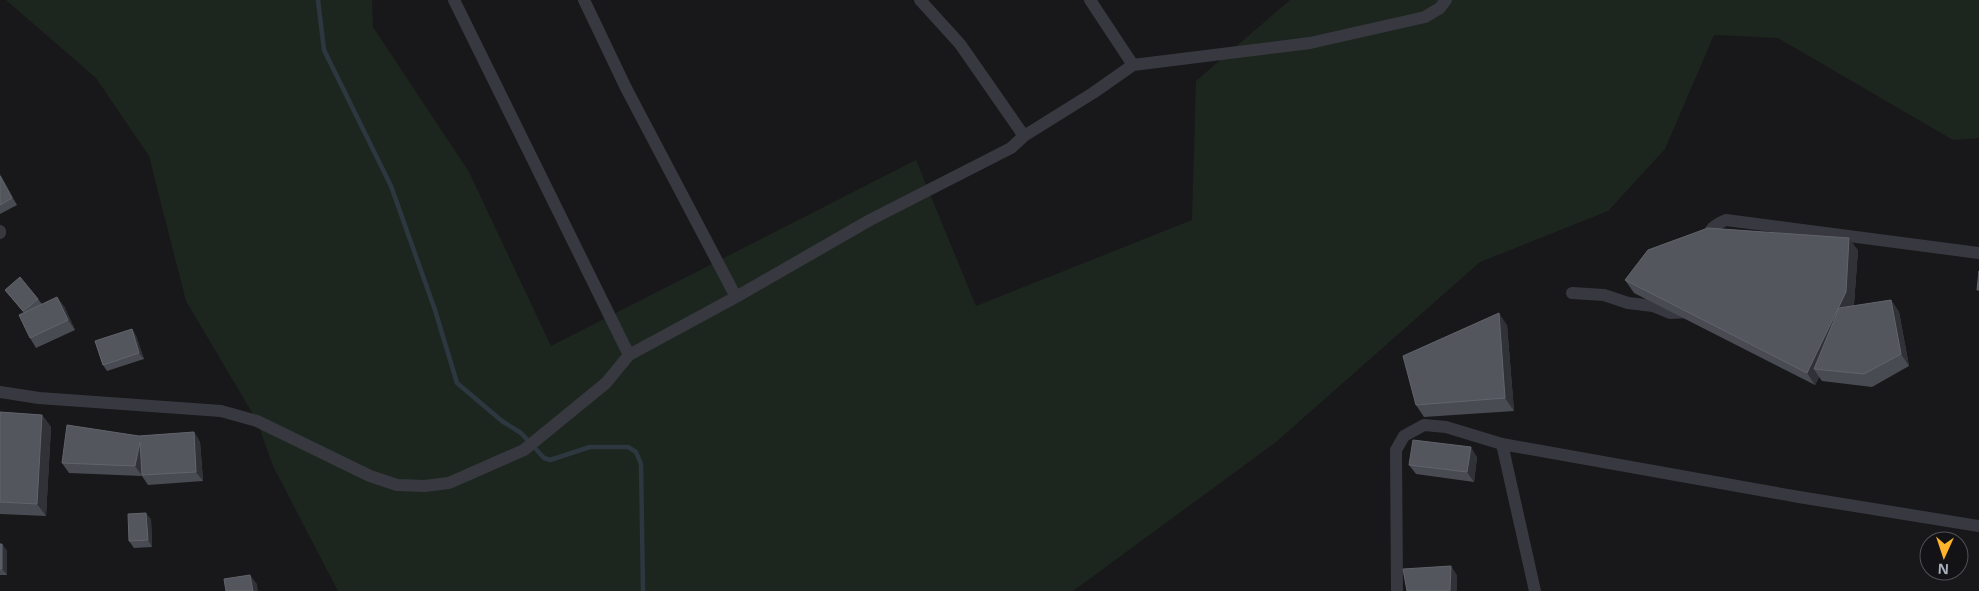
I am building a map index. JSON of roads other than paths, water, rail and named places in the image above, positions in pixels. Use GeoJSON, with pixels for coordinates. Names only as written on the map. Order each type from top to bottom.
{"type":"FeatureCollection","features":[{"type":"Feature","properties":{"kind":"street"},"geometry":{"type":"LineString","coordinates":[[454,0],[629,355]]}},
{"type":"Feature","properties":{"kind":"street"},"geometry":{"type":"LineString","coordinates":[[584,0],[631,96],[736,297]]}},
{"type":"Feature","properties":{"kind":"street"},"geometry":{"type":"LineString","coordinates":[[920,0],[960,44],[1024,136]]}},
{"type":"Feature","properties":{"kind":"street"},"geometry":{"type":"LineString","coordinates":[[1090,0],[1133,64]]}},
{"type":"Feature","properties":{"kind":"street"},"geometry":{"type":"LineString","coordinates":[[0,392],[38,398],[221,412],[257,421],[370,476],[397,485],[424,486],[449,484],[524,450],[606,383],[629,355],[736,297],[870,220],[996,157],[1011,148],[1024,136],[1093,93],[1133,64],[1310,43],[1425,17],[1440,8],[1446,0]]}},
{"type":"Feature","properties":{"kind":"street"},"geometry":{"type":"LineString","coordinates":[[1704,252],[1708,234],[1714,224],[1726,220],[1979,253]]}},
{"type":"Feature","properties":{"kind":"street"},"geometry":{"type":"LineString","coordinates":[[1572,293],[1604,295],[1628,304],[1653,306],[1670,313],[1691,312],[1700,308]]}},
{"type":"Feature","properties":{"kind":"street"},"geometry":{"type":"LineString","coordinates":[[1397,591],[1396,450],[1404,436],[1424,425],[1446,428],[1502,444],[1798,497],[1979,526]]}},
{"type":"Feature","properties":{"kind":"street"},"geometry":{"type":"LineString","coordinates":[[1502,444],[1535,591]]}},
{"type":"Feature","properties":{"kind":"waterway"},"geometry":{"type":"LineString","coordinates":[[318,0],[324,50],[391,186],[435,310],[457,383],[502,421],[521,433],[544,458],[550,460],[590,447],[628,447],[636,452],[641,464],[643,591]]}}]}
